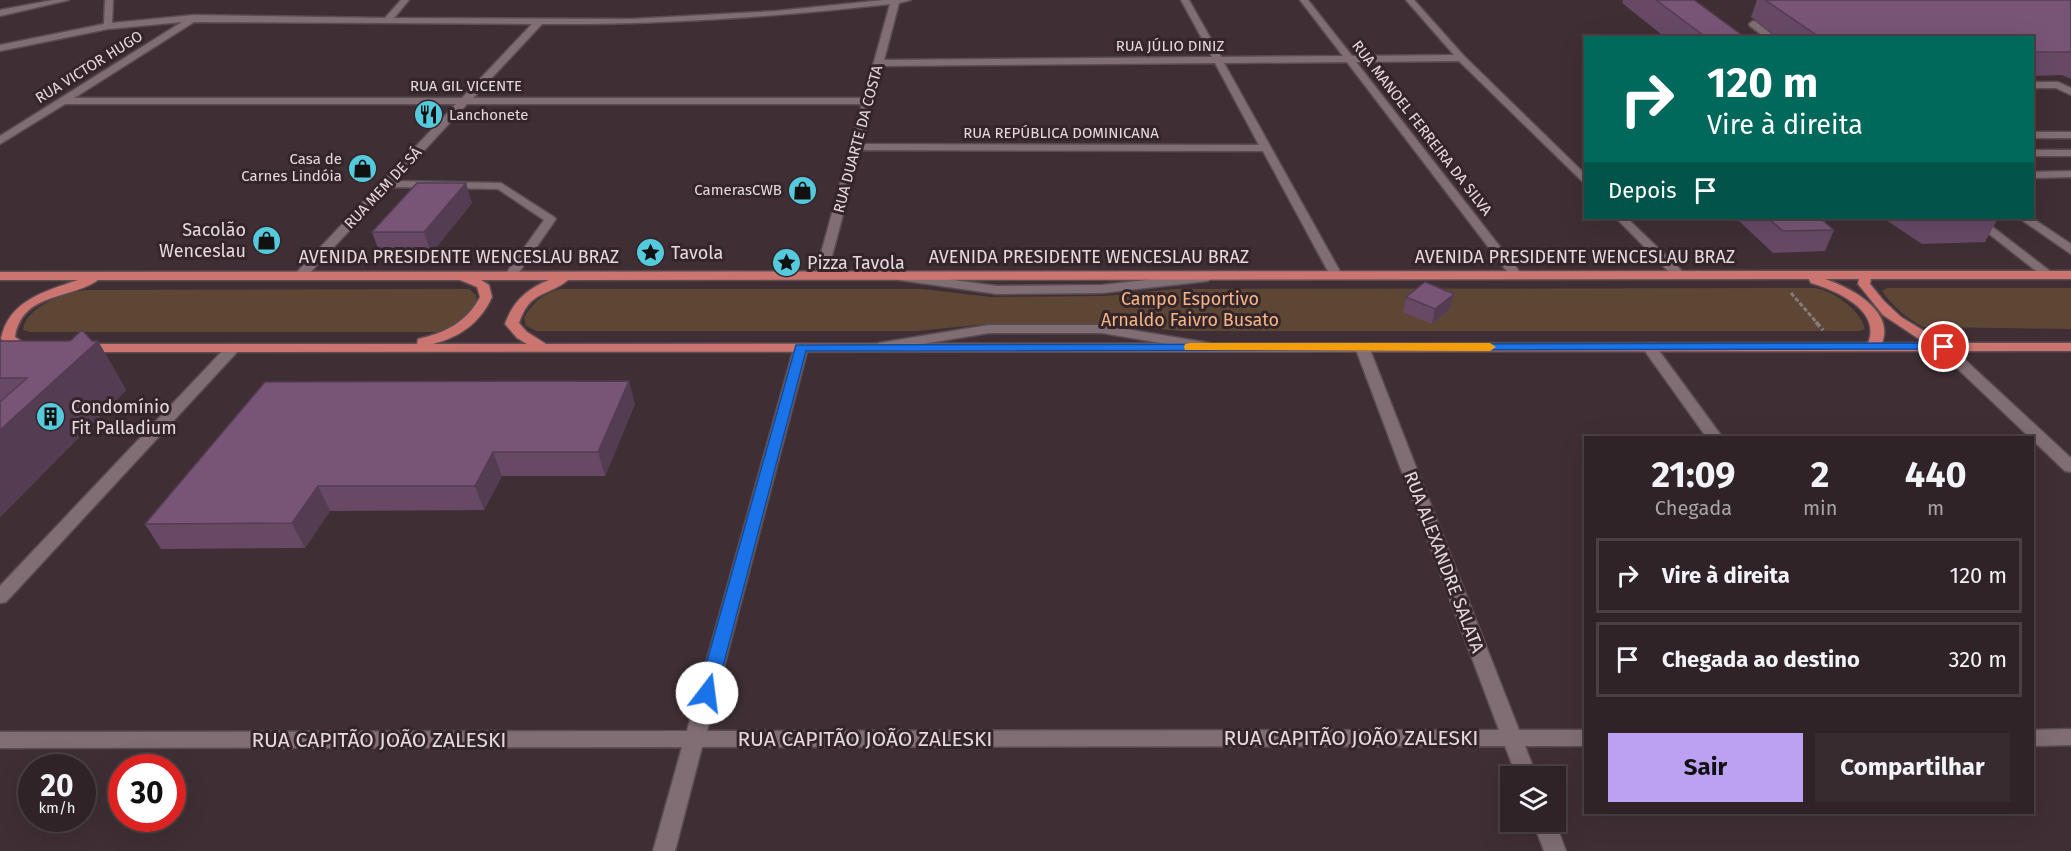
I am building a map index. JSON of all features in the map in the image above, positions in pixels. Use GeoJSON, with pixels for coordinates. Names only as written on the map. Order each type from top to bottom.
{"type":"FeatureCollection","features":[{"type":"Feature","properties":{"kind":"main road"},"geometry":{"type":"LineString","coordinates":[[544,348],[522,335],[512,324],[516,310],[526,297],[544,285],[573,275]]}},
{"type":"Feature","properties":{"kind":"main road","name":"AVENIDA PRESIDENTE WENCESLAU BRAZ"},"geometry":{"type":"LineString","coordinates":[[0,276],[889,275]]}},
{"type":"Feature","properties":{"kind":"main road","name":"AVENIDA PRESIDENTE WENCESLAU BRAZ"},"geometry":{"type":"LineString","coordinates":[[1229,275],[2071,275]]}},
{"type":"Feature","properties":{"kind":"main road"},"geometry":{"type":"LineString","coordinates":[[1799,275],[1828,283],[1848,292],[1865,308],[1876,322],[1878,333],[1874,347]]}},
{"type":"Feature","properties":{"kind":"main road"},"geometry":{"type":"LineString","coordinates":[[1866,275],[1864,284],[1884,309],[1918,335],[1944,347]]}},
{"type":"Feature","properties":{"kind":"main road"},"geometry":{"type":"LineString","coordinates":[[0,348],[30,348],[8,339],[8,327],[17,314],[38,300],[101,276]]}},
{"type":"Feature","properties":{"kind":"main road"},"geometry":{"type":"LineString","coordinates":[[400,348],[438,339],[464,326],[480,311],[486,297],[483,285],[462,276]]}},
{"type":"Feature","properties":{"kind":"main road"},"geometry":{"type":"LineString","coordinates":[[70,348],[2071,346]]}},
{"type":"Feature","properties":{"kind":"street"},"geometry":{"type":"LineString","coordinates":[[0,13],[65,0]]}},
{"type":"Feature","properties":{"kind":"street"},"geometry":{"type":"LineString","coordinates":[[108,26],[109,0]]}},
{"type":"Feature","properties":{"kind":"street"},"geometry":{"type":"LineString","coordinates":[[388,20],[405,0]]}},
{"type":"Feature","properties":{"kind":"street"},"geometry":{"type":"LineString","coordinates":[[0,48],[108,26],[156,20],[194,18],[631,22],[717,19],[907,0]]}},
{"type":"Feature","properties":{"kind":"street"},"geometry":{"type":"LineString","coordinates":[[1185,0],[1336,275]]}},
{"type":"Feature","properties":{"kind":"street","name":"RUA MANOEL FERREIRA DA SILVA"},"geometry":{"type":"LineString","coordinates":[[1304,0],[1516,275]]}},
{"type":"Feature","properties":{"kind":"street"},"geometry":{"type":"LineString","coordinates":[[1410,0],[1461,58],[1584,180]]}},
{"type":"Feature","properties":{"kind":"street","name":"RUA DUARTE DA COSTA"},"geometry":{"type":"LineString","coordinates":[[821,275],[895,2]]}},
{"type":"Feature","properties":{"kind":"street","name":"RUA VICTOR HUGO"},"geometry":{"type":"LineString","coordinates":[[0,141],[194,18]]}},
{"type":"Feature","properties":{"kind":"street","name":"RUA MEM DE SÁ"},"geometry":{"type":"LineString","coordinates":[[301,275],[539,22]]}},
{"type":"Feature","properties":{"kind":"street"},"geometry":{"type":"LineString","coordinates":[[1753,24],[1769,36]]}},
{"type":"Feature","properties":{"kind":"street","name":"RUA JÚLIO DINIZ"},"geometry":{"type":"LineString","coordinates":[[878,63],[1461,58]]}},
{"type":"Feature","properties":{"kind":"street"},"geometry":{"type":"LineString","coordinates":[[2034,85],[2058,85],[2071,92]]}},
{"type":"Feature","properties":{"kind":"street","name":"RUA GIL VICENTE"},"geometry":{"type":"LineString","coordinates":[[64,101],[868,101]]}},
{"type":"Feature","properties":{"kind":"street"},"geometry":{"type":"LineString","coordinates":[[2034,135],[2071,135]]}},
{"type":"Feature","properties":{"kind":"street","name":"RUA REPÚBLICA DOMINICANA"},"geometry":{"type":"LineString","coordinates":[[855,147],[1266,148]]}},
{"type":"Feature","properties":{"kind":"street"},"geometry":{"type":"LineString","coordinates":[[2034,153],[2071,153]]}},
{"type":"Feature","properties":{"kind":"street"},"geometry":{"type":"LineString","coordinates":[[2034,175],[2071,174]]}},
{"type":"Feature","properties":{"kind":"street"},"geometry":{"type":"LineString","coordinates":[[386,184],[501,186],[550,219],[511,275]]}},
{"type":"Feature","properties":{"kind":"street"},"geometry":{"type":"LineString","coordinates":[[1622,219],[1679,275]]}},
{"type":"Feature","properties":{"kind":"street"},"geometry":{"type":"LineString","coordinates":[[1975,219],[2049,275]]}},
{"type":"Feature","properties":{"kind":"street"},"geometry":{"type":"LineString","coordinates":[[2026,219],[2071,250]]}},
{"type":"Feature","properties":{"kind":"street"},"geometry":{"type":"LineString","coordinates":[[889,275],[997,290],[1102,290],[1229,275]]}},
{"type":"Feature","properties":{"kind":"street","name":"RUA ALEXANDRE SALATA"},"geometry":{"type":"LineString","coordinates":[[1362,347],[1523,766]]}},
{"type":"Feature","properties":{"kind":"street"},"geometry":{"type":"LineString","coordinates":[[1649,347],[1714,436]]}},
{"type":"Feature","properties":{"kind":"street"},"geometry":{"type":"LineString","coordinates":[[1944,347],[2071,467]]}},
{"type":"Feature","properties":{"kind":"street"},"geometry":{"type":"LineString","coordinates":[[0,597],[233,348]]}},
{"type":"Feature","properties":{"kind":"street"},"geometry":{"type":"LineString","coordinates":[[664,851],[801,348]]}},
{"type":"Feature","properties":{"kind":"street"},"geometry":{"type":"LineString","coordinates":[[2034,738],[2071,737]]}},
{"type":"Feature","properties":{"kind":"street","name":"RUA CAPITÃO JOÃO ZALESKI"},"geometry":{"type":"LineString","coordinates":[[0,740],[1584,738]]}},
{"type":"Feature","properties":{"kind":"street"},"geometry":{"type":"LineString","coordinates":[[1548,832],[1555,851]]}},
{"type":"Feature","properties":{"kind":"path"},"geometry":{"type":"LineString","coordinates":[[1776,275],[1837,347]]}},
{"type":"Feature","properties":{"kind":"green space","name":"Campo Esportivo Arnaldo Faivro Busato"},"geometry":{"type":"Polygon","coordinates":[[[1815,288],[1830,293],[1845,302],[1858,315],[1865,329],[1860,331],[1182,331],[1106,324],[987,324],[918,331],[536,331],[526,326],[524,318],[539,299],[560,289],[922,289],[991,297],[1104,296],[1177,289],[1815,288]]]}},
{"type":"Feature","properties":{"kind":"green space"},"geometry":{"type":"Polygon","coordinates":[[[1887,288],[2071,288],[2071,329],[1923,327],[1891,302],[1882,291],[1887,288]]]}},
{"type":"Feature","properties":{"kind":"green space"},"geometry":{"type":"Polygon","coordinates":[[[469,289],[476,295],[477,303],[460,321],[437,332],[30,332],[23,330],[26,321],[39,307],[59,297],[87,290],[469,289]]]}},
{"type":"Feature","properties":{"kind":"building"},"geometry":{"type":"Polygon","coordinates":[[[1656,0],[1694,0],[1743,36],[1704,36],[1656,0]]]}},
{"type":"Feature","properties":{"kind":"building"},"geometry":{"type":"Polygon","coordinates":[[[1765,0],[2071,0],[2071,52],[2034,52],[2034,36],[1818,36],[1765,0]]]}},
{"type":"Feature","properties":{"kind":"building"},"geometry":{"type":"Polygon","coordinates":[[[417,183],[466,183],[424,232],[372,232],[417,183]]]}},
{"type":"Feature","properties":{"kind":"building"},"geometry":{"type":"Polygon","coordinates":[[[1769,219],[1821,219],[1834,230],[1783,231],[1769,219]]]}},
{"type":"Feature","properties":{"kind":"building"},"geometry":{"type":"Polygon","coordinates":[[[1425,282],[1454,294],[1435,309],[1406,297],[1425,282]]]}},
{"type":"Feature","properties":{"kind":"building"},"geometry":{"type":"Polygon","coordinates":[[[82,330],[92,341],[98,341],[0,430],[0,402],[27,378],[0,378],[0,341],[70,341],[82,330]]]}},
{"type":"Feature","properties":{"kind":"building"},"geometry":{"type":"Polygon","coordinates":[[[629,381],[598,452],[493,452],[475,486],[318,486],[292,523],[145,524],[265,382],[629,381]]]}},
{"type":"Feature","properties":{"kind":"slow traffic"},"geometry":{"type":"LineString","coordinates":[[1190,347],[1490,347]]}},
{"type":"Feature","properties":{"kind":"place","name":"Lanchonete"},"geometry":{"type":"Point","coordinates":[428,115]}},
{"type":"Feature","properties":{"kind":"place","name":"Casa de Carnes Lindóia"},"geometry":{"type":"Point","coordinates":[363,168]}},
{"type":"Feature","properties":{"kind":"place","name":"CamerasCWB"},"geometry":{"type":"Point","coordinates":[803,190]}},
{"type":"Feature","properties":{"kind":"place","name":"Sacolão Wenceslau"},"geometry":{"type":"Point","coordinates":[267,240]}},
{"type":"Feature","properties":{"kind":"place","name":"Tavola"},"geometry":{"type":"Point","coordinates":[650,253]}},
{"type":"Feature","properties":{"kind":"place","name":"Pizza Tavola"},"geometry":{"type":"Point","coordinates":[786,263]}},
{"type":"Feature","properties":{"kind":"place","name":"Condomínio Fit Palladium"},"geometry":{"type":"Point","coordinates":[50,417]}},
{"type":"Feature","properties":{"kind":"route"},"geometry":{"type":"LineString","coordinates":[[707,693],[801,348],[1944,347]]}}]}
